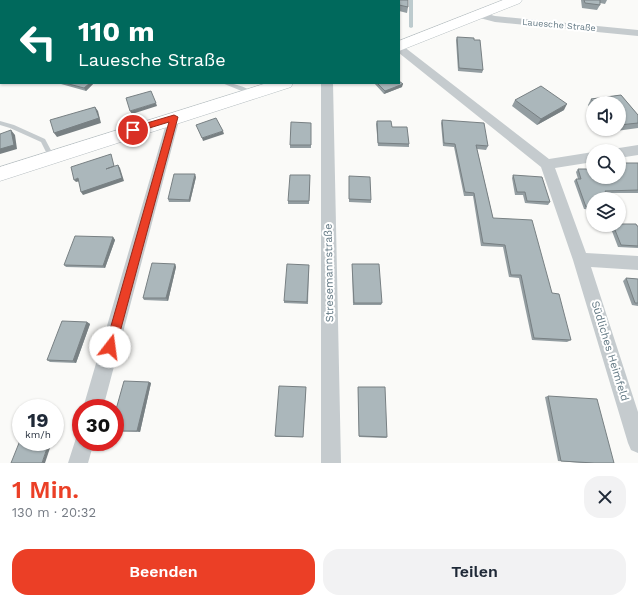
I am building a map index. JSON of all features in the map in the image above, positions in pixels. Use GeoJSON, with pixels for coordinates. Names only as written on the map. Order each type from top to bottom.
{"type":"FeatureCollection","features":[{"type":"Feature","properties":{"kind":"street"},"geometry":{"type":"LineString","coordinates":[[400,47],[514,0]]}},
{"type":"Feature","properties":{"kind":"street","name":"Lauesche Straße"},"geometry":{"type":"LineString","coordinates":[[480,15],[495,19],[638,33]]}},
{"type":"Feature","properties":{"kind":"street"},"geometry":{"type":"LineString","coordinates":[[400,48],[547,164],[586,158]]}},
{"type":"Feature","properties":{"kind":"street"},"geometry":{"type":"LineString","coordinates":[[0,174],[51,156],[282,84]]}},
{"type":"Feature","properties":{"kind":"street","name":"Stresemannstraße"},"geometry":{"type":"LineString","coordinates":[[327,84],[331,463]]}},
{"type":"Feature","properties":{"kind":"street"},"geometry":{"type":"LineString","coordinates":[[96,399],[174,117]]}},
{"type":"Feature","properties":{"kind":"street"},"geometry":{"type":"LineString","coordinates":[[626,152],[638,150]]}},
{"type":"Feature","properties":{"kind":"street","name":"Südliches Heimfeld"},"geometry":{"type":"LineString","coordinates":[[547,164],[581,260],[638,443]]}},
{"type":"Feature","properties":{"kind":"street"},"geometry":{"type":"LineString","coordinates":[[581,260],[638,263]]}},
{"type":"Feature","properties":{"kind":"street"},"geometry":{"type":"LineString","coordinates":[[78,463],[81,451]]}},
{"type":"Feature","properties":{"kind":"lane"},"geometry":{"type":"LineString","coordinates":[[229,84],[251,93]]}},
{"type":"Feature","properties":{"kind":"lane"},"geometry":{"type":"LineString","coordinates":[[0,123],[12,126],[43,141],[51,156]]}},
{"type":"Feature","properties":{"kind":"building"},"geometry":{"type":"Polygon","coordinates":[[[400,0],[408,0],[408,7],[400,5],[400,0]]]}},
{"type":"Feature","properties":{"kind":"building"},"geometry":{"type":"Polygon","coordinates":[[[584,0],[600,0],[600,5],[585,3],[584,0]]]}},
{"type":"Feature","properties":{"kind":"building"},"geometry":{"type":"Polygon","coordinates":[[[457,37],[474,38],[474,40],[480,40],[483,70],[459,68],[457,37]]]}},
{"type":"Feature","properties":{"kind":"building"},"geometry":{"type":"Polygon","coordinates":[[[400,82],[403,84],[385,91],[378,84],[400,84],[400,82]]]}},
{"type":"Feature","properties":{"kind":"building"},"geometry":{"type":"Polygon","coordinates":[[[69,84],[89,84],[84,88],[69,84]]]}},
{"type":"Feature","properties":{"kind":"building"},"geometry":{"type":"Polygon","coordinates":[[[541,86],[567,104],[541,119],[515,100],[541,86]]]}},
{"type":"Feature","properties":{"kind":"building"},"geometry":{"type":"Polygon","coordinates":[[[151,91],[156,103],[130,111],[126,98],[151,91]]]}},
{"type":"Feature","properties":{"kind":"building"},"geometry":{"type":"Polygon","coordinates":[[[626,101],[638,115],[638,123],[626,124],[626,101]]]}},
{"type":"Feature","properties":{"kind":"building"},"geometry":{"type":"Polygon","coordinates":[[[95,107],[99,118],[54,133],[50,120],[95,107]]]}},
{"type":"Feature","properties":{"kind":"building"},"geometry":{"type":"Polygon","coordinates":[[[216,118],[223,131],[202,138],[196,125],[216,118]]]}},
{"type":"Feature","properties":{"kind":"building"},"geometry":{"type":"Polygon","coordinates":[[[442,120],[484,123],[488,146],[476,145],[493,218],[532,220],[552,293],[559,294],[571,340],[534,338],[521,275],[511,275],[505,245],[483,243],[474,193],[465,192],[455,144],[444,143],[442,120]]]}},
{"type":"Feature","properties":{"kind":"building"},"geometry":{"type":"Polygon","coordinates":[[[377,121],[391,121],[392,127],[407,127],[409,144],[378,143],[377,121]]]}},
{"type":"Feature","properties":{"kind":"building"},"geometry":{"type":"Polygon","coordinates":[[[291,122],[311,123],[311,145],[290,145],[291,122]]]}},
{"type":"Feature","properties":{"kind":"building"},"geometry":{"type":"Polygon","coordinates":[[[11,130],[14,145],[0,149],[0,134],[11,130]]]}},
{"type":"Feature","properties":{"kind":"building"},"geometry":{"type":"Polygon","coordinates":[[[111,154],[114,166],[106,169],[118,165],[122,178],[81,192],[78,178],[74,180],[71,167],[111,154]]]}},
{"type":"Feature","properties":{"kind":"building"},"geometry":{"type":"Polygon","coordinates":[[[626,163],[638,163],[638,190],[586,192],[586,207],[576,179],[581,179],[578,169],[586,169],[586,184],[626,184],[626,163]]]}},
{"type":"Feature","properties":{"kind":"building"},"geometry":{"type":"Polygon","coordinates":[[[174,174],[195,174],[189,200],[168,199],[174,174]]]}},
{"type":"Feature","properties":{"kind":"building"},"geometry":{"type":"Polygon","coordinates":[[[290,175],[310,175],[309,201],[288,201],[290,175]]]}},
{"type":"Feature","properties":{"kind":"building"},"geometry":{"type":"Polygon","coordinates":[[[513,175],[542,177],[550,202],[527,201],[525,192],[517,192],[513,175]]]}},
{"type":"Feature","properties":{"kind":"building"},"geometry":{"type":"Polygon","coordinates":[[[349,176],[370,177],[371,200],[349,199],[349,176]]]}},
{"type":"Feature","properties":{"kind":"building"},"geometry":{"type":"Polygon","coordinates":[[[626,224],[636,224],[638,226],[638,246],[621,245],[616,232],[626,232],[626,224]]]}},
{"type":"Feature","properties":{"kind":"building"},"geometry":{"type":"Polygon","coordinates":[[[75,236],[113,237],[103,266],[64,265],[75,236]]]}},
{"type":"Feature","properties":{"kind":"building"},"geometry":{"type":"Polygon","coordinates":[[[152,263],[175,264],[166,298],[143,298],[152,263]]]}},
{"type":"Feature","properties":{"kind":"building"},"geometry":{"type":"Polygon","coordinates":[[[287,264],[309,265],[307,302],[284,301],[287,264]]]}},
{"type":"Feature","properties":{"kind":"building"},"geometry":{"type":"Polygon","coordinates":[[[352,264],[379,264],[382,303],[354,303],[352,264]]]}},
{"type":"Feature","properties":{"kind":"building"},"geometry":{"type":"Polygon","coordinates":[[[626,278],[638,279],[638,303],[635,303],[626,278]]]}},
{"type":"Feature","properties":{"kind":"building"},"geometry":{"type":"Polygon","coordinates":[[[62,321],[87,322],[73,361],[47,360],[62,321]]]}},
{"type":"Feature","properties":{"kind":"building"},"geometry":{"type":"Polygon","coordinates":[[[124,381],[149,382],[137,431],[124,431],[124,399],[119,399],[124,381]]]}},
{"type":"Feature","properties":{"kind":"building"},"geometry":{"type":"Polygon","coordinates":[[[279,386],[306,387],[303,437],[275,436],[279,386]]]}},
{"type":"Feature","properties":{"kind":"building"},"geometry":{"type":"Polygon","coordinates":[[[358,387],[385,387],[387,437],[359,436],[358,387]]]}},
{"type":"Feature","properties":{"kind":"building"},"geometry":{"type":"Polygon","coordinates":[[[548,396],[597,399],[614,463],[561,461],[548,396]]]}},
{"type":"Feature","properties":{"kind":"building"},"geometry":{"type":"Polygon","coordinates":[[[16,451],[46,451],[42,463],[11,463],[16,451]]]}},
{"type":"Feature","properties":{"kind":"waterway"},"geometry":{"type":"LineString","coordinates":[[411,0],[411,27]]}},
{"type":"Feature","properties":{"kind":"route"},"geometry":{"type":"LineString","coordinates":[[110,347],[174,117],[133,130]]}}]}
